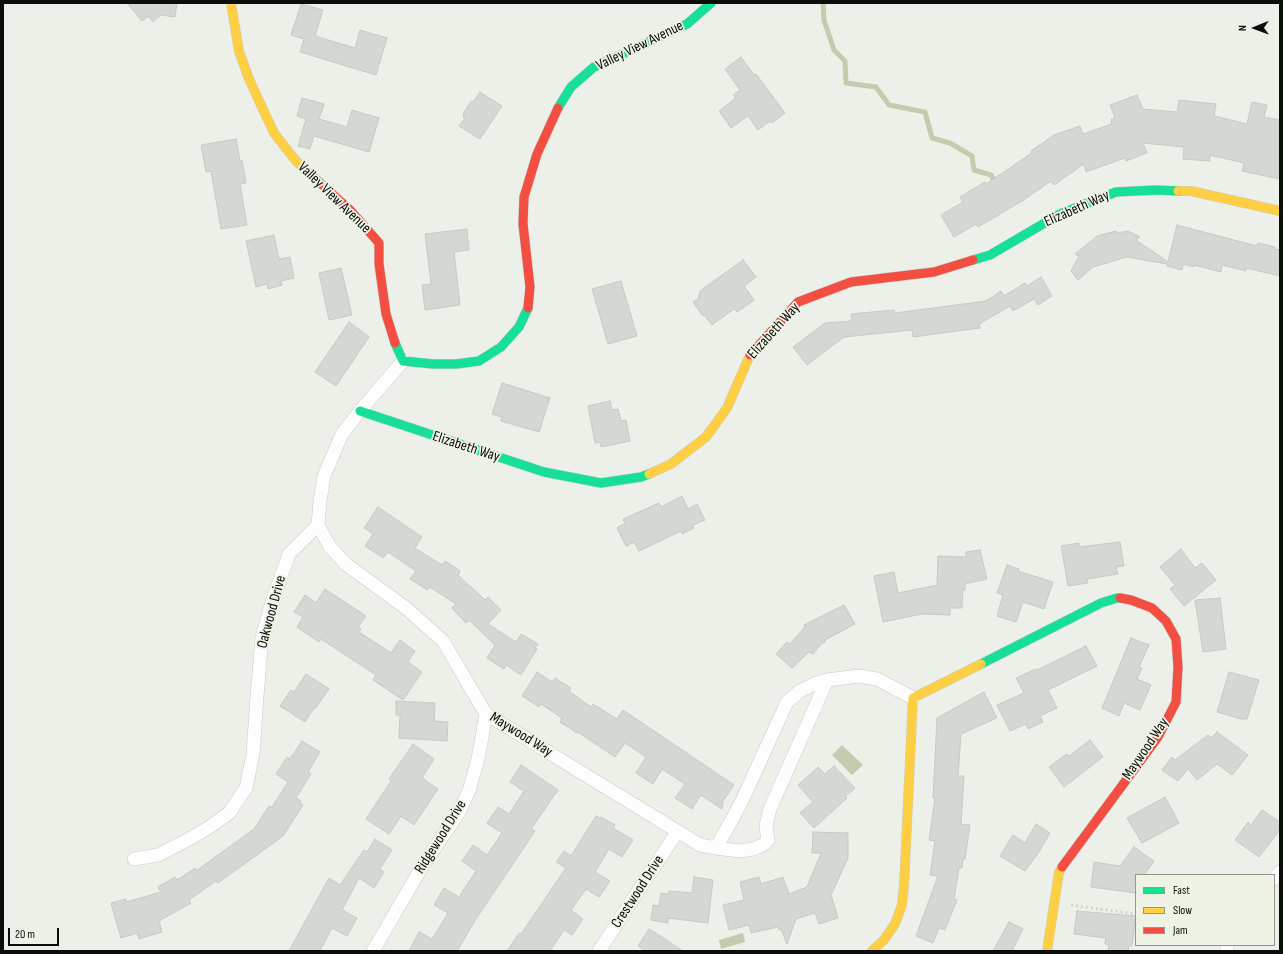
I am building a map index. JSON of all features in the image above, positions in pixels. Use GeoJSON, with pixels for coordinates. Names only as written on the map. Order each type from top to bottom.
{"type":"FeatureCollection","features":[{"type":"Feature","properties":{"kind":"street","name":"Valley View Avenue"},"geometry":{"type":"LineString","coordinates":[[231,3],[240,51],[249,80],[274,133],[296,161],[350,210],[379,243],[379,264],[386,314],[392,336],[403,361],[433,364],[456,364],[478,361],[500,347],[519,327],[528,308],[530,287],[523,224],[524,197],[537,154],[556,111],[571,87],[594,67],[687,24],[711,3]]}},
{"type":"Feature","properties":{"kind":"street","name":"Elizabeth Way"},"geometry":{"type":"LineString","coordinates":[[360,411],[544,472],[601,483],[641,478],[672,464],[706,437],[726,408],[750,355],[798,302],[851,282],[934,272],[990,256],[1060,214],[1116,192],[1156,190],[1191,191],[1280,211]]}},
{"type":"Feature","properties":{"kind":"street"},"geometry":{"type":"LineString","coordinates":[[318,525],[324,476],[342,434],[403,361]]}},
{"type":"Feature","properties":{"kind":"street","name":"Maywood Way"},"geometry":{"type":"LineString","coordinates":[[318,525],[330,547],[347,566],[406,608],[443,641],[486,714],[700,845],[740,851],[753,849],[763,845],[768,840],[766,826],[770,809],[827,680]]}},
{"type":"Feature","properties":{"kind":"street","name":"Oakwood Drive"},"geometry":{"type":"LineString","coordinates":[[134,859],[158,855],[208,828],[229,813],[246,788],[253,754],[262,638],[271,605],[289,554],[318,525]]}},
{"type":"Feature","properties":{"kind":"street","name":"Maywood Way"},"geometry":{"type":"LineString","coordinates":[[913,698],[1101,603],[1117,598],[1131,600],[1152,608],[1166,621],[1176,639],[1178,667],[1176,702],[1158,737],[1060,872],[1047,951]]}},
{"type":"Feature","properties":{"kind":"street"},"geometry":{"type":"LineString","coordinates":[[716,848],[741,804],[787,702],[800,691],[814,684],[827,680],[859,676],[877,680],[913,698],[902,904],[895,924],[883,941],[872,951]]}},
{"type":"Feature","properties":{"kind":"street","name":"Ridgewood Drive"},"geometry":{"type":"LineString","coordinates":[[373,951],[423,865],[458,812],[469,791],[478,759],[486,714]]}},
{"type":"Feature","properties":{"kind":"street","name":"Crestwood Drive"},"geometry":{"type":"LineString","coordinates":[[599,951],[677,832]]}},
{"type":"Feature","properties":{"kind":"path"},"geometry":{"type":"LineString","coordinates":[[1054,903],[1135,914]]}},
{"type":"Feature","properties":{"kind":"shaded area"},"geometry":{"type":"Polygon","coordinates":[[[842,745],[863,765],[852,775],[832,755],[842,745]]]}},
{"type":"Feature","properties":{"kind":"shaded area"},"geometry":{"type":"Polygon","coordinates":[[[743,933],[745,942],[721,949],[719,940],[743,933]]]}},
{"type":"Feature","properties":{"kind":"building"},"geometry":{"type":"Polygon","coordinates":[[[127,3],[177,3],[175,17],[161,15],[153,22],[148,16],[142,21],[127,3]]]}},
{"type":"Feature","properties":{"kind":"building"},"geometry":{"type":"Polygon","coordinates":[[[301,4],[323,10],[315,36],[355,48],[360,30],[387,38],[376,75],[300,52],[304,39],[291,35],[301,4]]]}},
{"type":"Feature","properties":{"kind":"building"},"geometry":{"type":"Polygon","coordinates":[[[741,57],[754,75],[756,74],[785,113],[772,123],[770,121],[758,130],[748,116],[731,128],[719,111],[736,98],[733,95],[740,90],[725,69],[741,57]]]}},
{"type":"Feature","properties":{"kind":"building"},"geometry":{"type":"Polygon","coordinates":[[[480,92],[502,106],[480,139],[459,126],[465,118],[463,117],[463,114],[471,101],[473,102],[480,92]]]}},
{"type":"Feature","properties":{"kind":"building"},"geometry":{"type":"Polygon","coordinates":[[[1137,95],[1143,109],[1177,112],[1179,100],[1216,104],[1214,116],[1247,124],[1252,102],[1267,105],[1264,117],[1280,120],[1280,179],[1242,171],[1244,163],[1210,155],[1210,161],[1183,159],[1184,147],[1143,143],[1147,153],[1126,161],[1125,158],[1086,172],[1084,164],[1054,185],[1051,181],[1022,201],[978,227],[976,224],[954,237],[941,215],[963,202],[960,197],[985,182],[986,184],[1032,153],[1031,151],[1054,135],[1080,126],[1083,134],[1112,124],[1111,119],[1115,118],[1110,105],[1137,95]]]}},
{"type":"Feature","properties":{"kind":"building"},"geometry":{"type":"Polygon","coordinates":[[[302,98],[324,104],[319,119],[347,127],[352,110],[379,118],[369,152],[314,136],[310,149],[298,146],[306,119],[297,116],[302,98]]]}},
{"type":"Feature","properties":{"kind":"building"},"geometry":{"type":"Polygon","coordinates":[[[236,139],[246,183],[240,184],[247,225],[221,229],[211,171],[206,172],[201,145],[236,139]]]}},
{"type":"Feature","properties":{"kind":"building"},"geometry":{"type":"Polygon","coordinates":[[[1177,225],[1257,246],[1258,243],[1275,247],[1275,249],[1280,250],[1280,276],[1246,268],[1246,271],[1222,265],[1221,272],[1194,265],[1194,267],[1183,264],[1182,270],[1167,266],[1167,264],[1127,257],[1093,267],[1078,280],[1071,271],[1079,256],[1075,254],[1097,236],[1116,231],[1117,233],[1128,231],[1140,237],[1136,240],[1168,262],[1177,225]]]}},
{"type":"Feature","properties":{"kind":"building"},"geometry":{"type":"Polygon","coordinates":[[[467,229],[469,250],[454,252],[460,305],[425,310],[422,285],[431,284],[425,234],[467,229]]]}},
{"type":"Feature","properties":{"kind":"building"},"geometry":{"type":"Polygon","coordinates":[[[274,235],[279,259],[290,257],[294,278],[281,281],[282,285],[268,289],[267,284],[256,287],[246,241],[274,235]]]}},
{"type":"Feature","properties":{"kind":"building"},"geometry":{"type":"Polygon","coordinates":[[[743,260],[756,277],[744,286],[754,300],[737,312],[734,309],[712,325],[704,315],[703,316],[693,302],[698,299],[700,291],[743,260]]]}},
{"type":"Feature","properties":{"kind":"building"},"geometry":{"type":"Polygon","coordinates":[[[341,268],[352,315],[329,320],[319,273],[341,268]]]}},
{"type":"Feature","properties":{"kind":"building"},"geometry":{"type":"Polygon","coordinates":[[[1041,277],[1052,296],[1038,305],[1034,299],[1013,311],[1010,306],[979,324],[980,328],[913,337],[912,330],[844,337],[807,365],[793,347],[825,323],[852,321],[851,314],[894,310],[895,313],[986,301],[1001,291],[1004,296],[1025,283],[1027,286],[1041,277]]]}},
{"type":"Feature","properties":{"kind":"building"},"geometry":{"type":"Polygon","coordinates":[[[621,281],[637,336],[608,344],[592,289],[621,281]]]}},
{"type":"Feature","properties":{"kind":"building"},"geometry":{"type":"Polygon","coordinates":[[[349,322],[369,337],[336,386],[315,372],[349,322]]]}},
{"type":"Feature","properties":{"kind":"building"},"geometry":{"type":"Polygon","coordinates":[[[502,383],[550,398],[539,432],[501,421],[502,417],[492,414],[502,383]]]}},
{"type":"Feature","properties":{"kind":"building"},"geometry":{"type":"Polygon","coordinates":[[[610,401],[612,410],[618,409],[621,421],[626,420],[630,441],[601,447],[600,442],[595,443],[588,406],[610,401]]]}},
{"type":"Feature","properties":{"kind":"building"},"geometry":{"type":"Polygon","coordinates":[[[682,496],[688,509],[697,504],[705,520],[693,525],[694,528],[682,534],[681,531],[639,551],[634,542],[626,546],[617,528],[625,523],[623,519],[659,503],[661,507],[682,496]]]}},
{"type":"Feature","properties":{"kind":"building"},"geometry":{"type":"Polygon","coordinates":[[[378,507],[422,537],[415,548],[442,565],[445,561],[460,571],[458,575],[485,600],[488,597],[501,610],[488,624],[516,642],[521,634],[538,644],[535,648],[537,649],[521,675],[506,665],[504,669],[487,658],[495,645],[469,620],[466,623],[452,608],[456,604],[430,587],[427,590],[410,579],[416,571],[388,552],[383,558],[365,546],[373,534],[364,528],[378,507]]]}},
{"type":"Feature","properties":{"kind":"building"},"geometry":{"type":"Polygon","coordinates":[[[1120,542],[1124,566],[1116,567],[1118,574],[1087,579],[1088,583],[1068,586],[1061,546],[1079,543],[1079,547],[1120,542]]]}},
{"type":"Feature","properties":{"kind":"building"},"geometry":{"type":"Polygon","coordinates":[[[1181,549],[1195,568],[1202,563],[1216,580],[1184,606],[1170,589],[1175,585],[1160,567],[1181,549]]]}},
{"type":"Feature","properties":{"kind":"building"},"geometry":{"type":"Polygon","coordinates":[[[980,550],[987,579],[965,584],[965,590],[963,590],[962,608],[950,608],[950,615],[922,614],[883,622],[874,576],[894,572],[898,593],[937,585],[938,556],[966,557],[966,552],[980,550]]]}},
{"type":"Feature","properties":{"kind":"building"},"geometry":{"type":"Polygon","coordinates":[[[1007,565],[1019,569],[1018,571],[1053,582],[1044,609],[1023,602],[1016,622],[997,616],[1003,595],[997,593],[1007,565]]]}},
{"type":"Feature","properties":{"kind":"building"},"geometry":{"type":"Polygon","coordinates":[[[325,589],[366,616],[358,627],[361,629],[359,632],[391,653],[400,640],[415,651],[408,662],[422,672],[403,700],[373,680],[376,675],[321,639],[319,642],[297,627],[303,617],[294,612],[305,595],[316,603],[325,589]]]}},
{"type":"Feature","properties":{"kind":"building"},"geometry":{"type":"Polygon","coordinates":[[[1220,598],[1226,649],[1203,652],[1195,600],[1220,598]]]}},
{"type":"Feature","properties":{"kind":"building"},"geometry":{"type":"Polygon","coordinates":[[[844,605],[855,624],[825,640],[826,641],[820,645],[813,654],[809,652],[792,668],[776,654],[787,642],[790,644],[805,627],[804,625],[844,605]]]}},
{"type":"Feature","properties":{"kind":"building"},"geometry":{"type":"Polygon","coordinates":[[[1131,638],[1149,645],[1139,667],[1142,668],[1137,679],[1151,685],[1140,710],[1124,703],[1119,716],[1102,708],[1131,638]]]}},
{"type":"Feature","properties":{"kind":"building"},"geometry":{"type":"Polygon","coordinates":[[[1086,646],[1097,666],[1048,690],[1057,708],[1040,716],[1043,722],[1028,729],[1026,724],[1010,731],[997,705],[1024,693],[1016,678],[1036,669],[1037,670],[1086,646]]]}},
{"type":"Feature","properties":{"kind":"building"},"geometry":{"type":"Polygon","coordinates":[[[537,672],[552,682],[555,678],[571,688],[569,691],[591,707],[593,704],[617,719],[623,710],[734,785],[723,801],[722,809],[701,795],[692,809],[675,798],[685,784],[662,769],[653,784],[636,773],[646,757],[625,743],[615,757],[578,732],[577,733],[560,722],[562,718],[541,704],[539,707],[522,696],[537,672]]]}},
{"type":"Feature","properties":{"kind":"building"},"geometry":{"type":"Polygon","coordinates":[[[1229,672],[1259,680],[1247,719],[1241,719],[1217,712],[1229,672]]]}},
{"type":"Feature","properties":{"kind":"building"},"geometry":{"type":"Polygon","coordinates":[[[306,674],[329,689],[305,722],[280,706],[291,690],[294,692],[306,674]]]}},
{"type":"Feature","properties":{"kind":"building"},"geometry":{"type":"Polygon","coordinates":[[[984,692],[997,718],[961,734],[958,776],[964,776],[961,824],[970,825],[965,859],[963,859],[962,868],[959,868],[954,899],[957,900],[945,930],[939,928],[933,943],[916,936],[938,876],[930,875],[935,841],[929,840],[935,798],[933,798],[937,718],[984,692]]]}},
{"type":"Feature","properties":{"kind":"building"},"geometry":{"type":"Polygon","coordinates":[[[396,701],[435,703],[434,721],[448,722],[447,741],[399,738],[400,715],[396,715],[396,701]]]}},
{"type":"Feature","properties":{"kind":"building"},"geometry":{"type":"Polygon","coordinates":[[[1217,732],[1248,755],[1232,775],[1217,764],[1197,780],[1188,769],[1178,781],[1162,770],[1172,757],[1175,760],[1208,735],[1211,738],[1217,732]]]}},
{"type":"Feature","properties":{"kind":"building"},"geometry":{"type":"Polygon","coordinates":[[[1090,740],[1103,757],[1064,787],[1049,767],[1067,754],[1069,756],[1090,740]]]}},
{"type":"Feature","properties":{"kind":"building"},"geometry":{"type":"Polygon","coordinates":[[[302,741],[320,752],[308,772],[311,774],[296,798],[301,801],[300,803],[303,805],[283,836],[218,883],[216,881],[189,900],[191,903],[159,921],[162,932],[139,939],[137,933],[121,938],[111,903],[126,899],[126,902],[161,892],[158,887],[175,877],[177,880],[195,868],[196,871],[254,829],[269,806],[272,807],[288,782],[276,774],[287,757],[290,759],[302,741]]]}},
{"type":"Feature","properties":{"kind":"building"},"geometry":{"type":"Polygon","coordinates":[[[413,744],[434,759],[422,778],[438,789],[414,825],[401,816],[389,834],[366,819],[391,781],[389,779],[413,744]]]}},
{"type":"Feature","properties":{"kind":"building"},"geometry":{"type":"Polygon","coordinates":[[[521,765],[558,790],[531,829],[535,831],[476,919],[457,951],[409,951],[419,932],[432,939],[448,913],[434,905],[444,888],[459,897],[476,871],[462,861],[473,845],[487,855],[502,833],[487,823],[498,807],[509,814],[524,791],[510,782],[521,765]]]}},
{"type":"Feature","properties":{"kind":"building"},"geometry":{"type":"Polygon","coordinates":[[[834,766],[855,788],[845,797],[847,798],[814,828],[800,813],[813,802],[798,785],[818,767],[825,774],[834,766]]]}},
{"type":"Feature","properties":{"kind":"building"},"geometry":{"type":"Polygon","coordinates":[[[1165,797],[1179,823],[1142,843],[1127,818],[1165,797]]]}},
{"type":"Feature","properties":{"kind":"building"},"geometry":{"type":"Polygon","coordinates":[[[1262,810],[1280,822],[1280,830],[1259,857],[1235,840],[1248,822],[1251,825],[1262,810]]]}},
{"type":"Feature","properties":{"kind":"building"},"geometry":{"type":"Polygon","coordinates":[[[596,816],[601,817],[615,825],[613,828],[633,840],[622,857],[609,849],[595,872],[610,881],[599,897],[586,889],[571,910],[583,919],[572,935],[564,930],[550,951],[507,951],[519,933],[521,934],[566,868],[556,862],[564,851],[571,856],[596,816]]]}},
{"type":"Feature","properties":{"kind":"building"},"geometry":{"type":"Polygon","coordinates":[[[1036,824],[1050,833],[1039,852],[1025,871],[1000,856],[1013,835],[1025,843],[1036,824]]]}},
{"type":"Feature","properties":{"kind":"building"},"geometry":{"type":"Polygon","coordinates":[[[813,832],[848,833],[848,858],[831,895],[838,918],[819,924],[815,913],[796,919],[787,944],[781,929],[779,930],[778,927],[751,933],[749,925],[729,930],[723,905],[744,900],[740,882],[759,877],[761,884],[783,877],[789,894],[807,887],[821,853],[812,853],[813,832]]]}},
{"type":"Feature","properties":{"kind":"building"},"geometry":{"type":"Polygon","coordinates":[[[375,839],[392,850],[380,869],[384,872],[374,888],[359,878],[342,910],[357,918],[347,936],[332,928],[320,951],[289,951],[329,878],[340,885],[364,850],[367,852],[375,839]]]}},
{"type":"Feature","properties":{"kind":"building"},"geometry":{"type":"Polygon","coordinates":[[[1134,847],[1154,861],[1145,874],[1135,874],[1135,893],[1091,887],[1094,862],[1120,866],[1134,847]]]}},
{"type":"Feature","properties":{"kind":"building"},"geometry":{"type":"Polygon","coordinates":[[[694,877],[713,880],[708,923],[668,918],[668,923],[651,920],[653,905],[659,906],[661,893],[669,894],[669,891],[692,893],[694,877]]]}},
{"type":"Feature","properties":{"kind":"building"},"geometry":{"type":"Polygon","coordinates":[[[1077,911],[1135,916],[1132,946],[1129,946],[1128,951],[1108,951],[1109,945],[1105,944],[1106,938],[1074,934],[1077,911]]]}},
{"type":"Feature","properties":{"kind":"building"},"geometry":{"type":"Polygon","coordinates":[[[1009,922],[1023,929],[1012,951],[993,951],[1009,922]]]}},
{"type":"Feature","properties":{"kind":"building"},"geometry":{"type":"Polygon","coordinates":[[[649,929],[683,951],[646,951],[638,946],[649,929]]]}},
{"type":"Feature","properties":{"kind":"waterway"},"geometry":{"type":"LineString","coordinates":[[823,3],[824,20],[834,50],[845,61],[846,83],[876,87],[889,105],[925,112],[932,138],[950,143],[972,156],[974,170],[991,175],[996,184]]}},
{"type":"Feature","properties":{"kind":"traffic: fast"},"geometry":{"type":"LineString","coordinates":[[558,108],[571,87],[594,67],[687,24],[711,3]]}},
{"type":"Feature","properties":{"kind":"traffic: fast"},"geometry":{"type":"LineString","coordinates":[[973,260],[990,255],[1060,214],[1116,192],[1156,190],[1178,191]]}},
{"type":"Feature","properties":{"kind":"traffic: fast"},"geometry":{"type":"LineString","coordinates":[[395,343],[403,361],[433,364],[456,364],[479,361],[501,347],[519,327],[528,308]]}},
{"type":"Feature","properties":{"kind":"traffic: fast"},"geometry":{"type":"LineString","coordinates":[[360,411],[544,472],[601,483],[641,477],[649,474]]}},
{"type":"Feature","properties":{"kind":"traffic: fast"},"geometry":{"type":"LineString","coordinates":[[981,664],[1101,603],[1120,598]]}},
{"type":"Feature","properties":{"kind":"traffic: slow"},"geometry":{"type":"LineString","coordinates":[[231,3],[239,51],[249,79],[274,133],[296,161],[309,173]]}},
{"type":"Feature","properties":{"kind":"traffic: slow"},"geometry":{"type":"LineString","coordinates":[[1178,191],[1191,191],[1280,211]]}},
{"type":"Feature","properties":{"kind":"traffic: slow"},"geometry":{"type":"LineString","coordinates":[[649,474],[671,464],[706,437],[727,408],[750,355]]}},
{"type":"Feature","properties":{"kind":"traffic: slow"},"geometry":{"type":"LineString","coordinates":[[872,951],[883,941],[895,924],[902,905],[913,698],[981,664]]}},
{"type":"Feature","properties":{"kind":"traffic: slow"},"geometry":{"type":"LineString","coordinates":[[1047,951],[1059,872],[1062,867]]}},
{"type":"Feature","properties":{"kind":"traffic: jam"},"geometry":{"type":"LineString","coordinates":[[528,308],[530,287],[523,224],[524,197],[537,154],[558,108]]}},
{"type":"Feature","properties":{"kind":"traffic: jam"},"geometry":{"type":"LineString","coordinates":[[309,173],[350,210],[379,243],[379,264],[386,314],[395,343]]}},
{"type":"Feature","properties":{"kind":"traffic: jam"},"geometry":{"type":"LineString","coordinates":[[750,355],[798,302],[851,282],[934,272],[973,260]]}},
{"type":"Feature","properties":{"kind":"traffic: jam"},"geometry":{"type":"LineString","coordinates":[[1062,867],[1158,737],[1176,702],[1178,667],[1176,639],[1166,621],[1152,608],[1131,600],[1120,598]]}}]}
